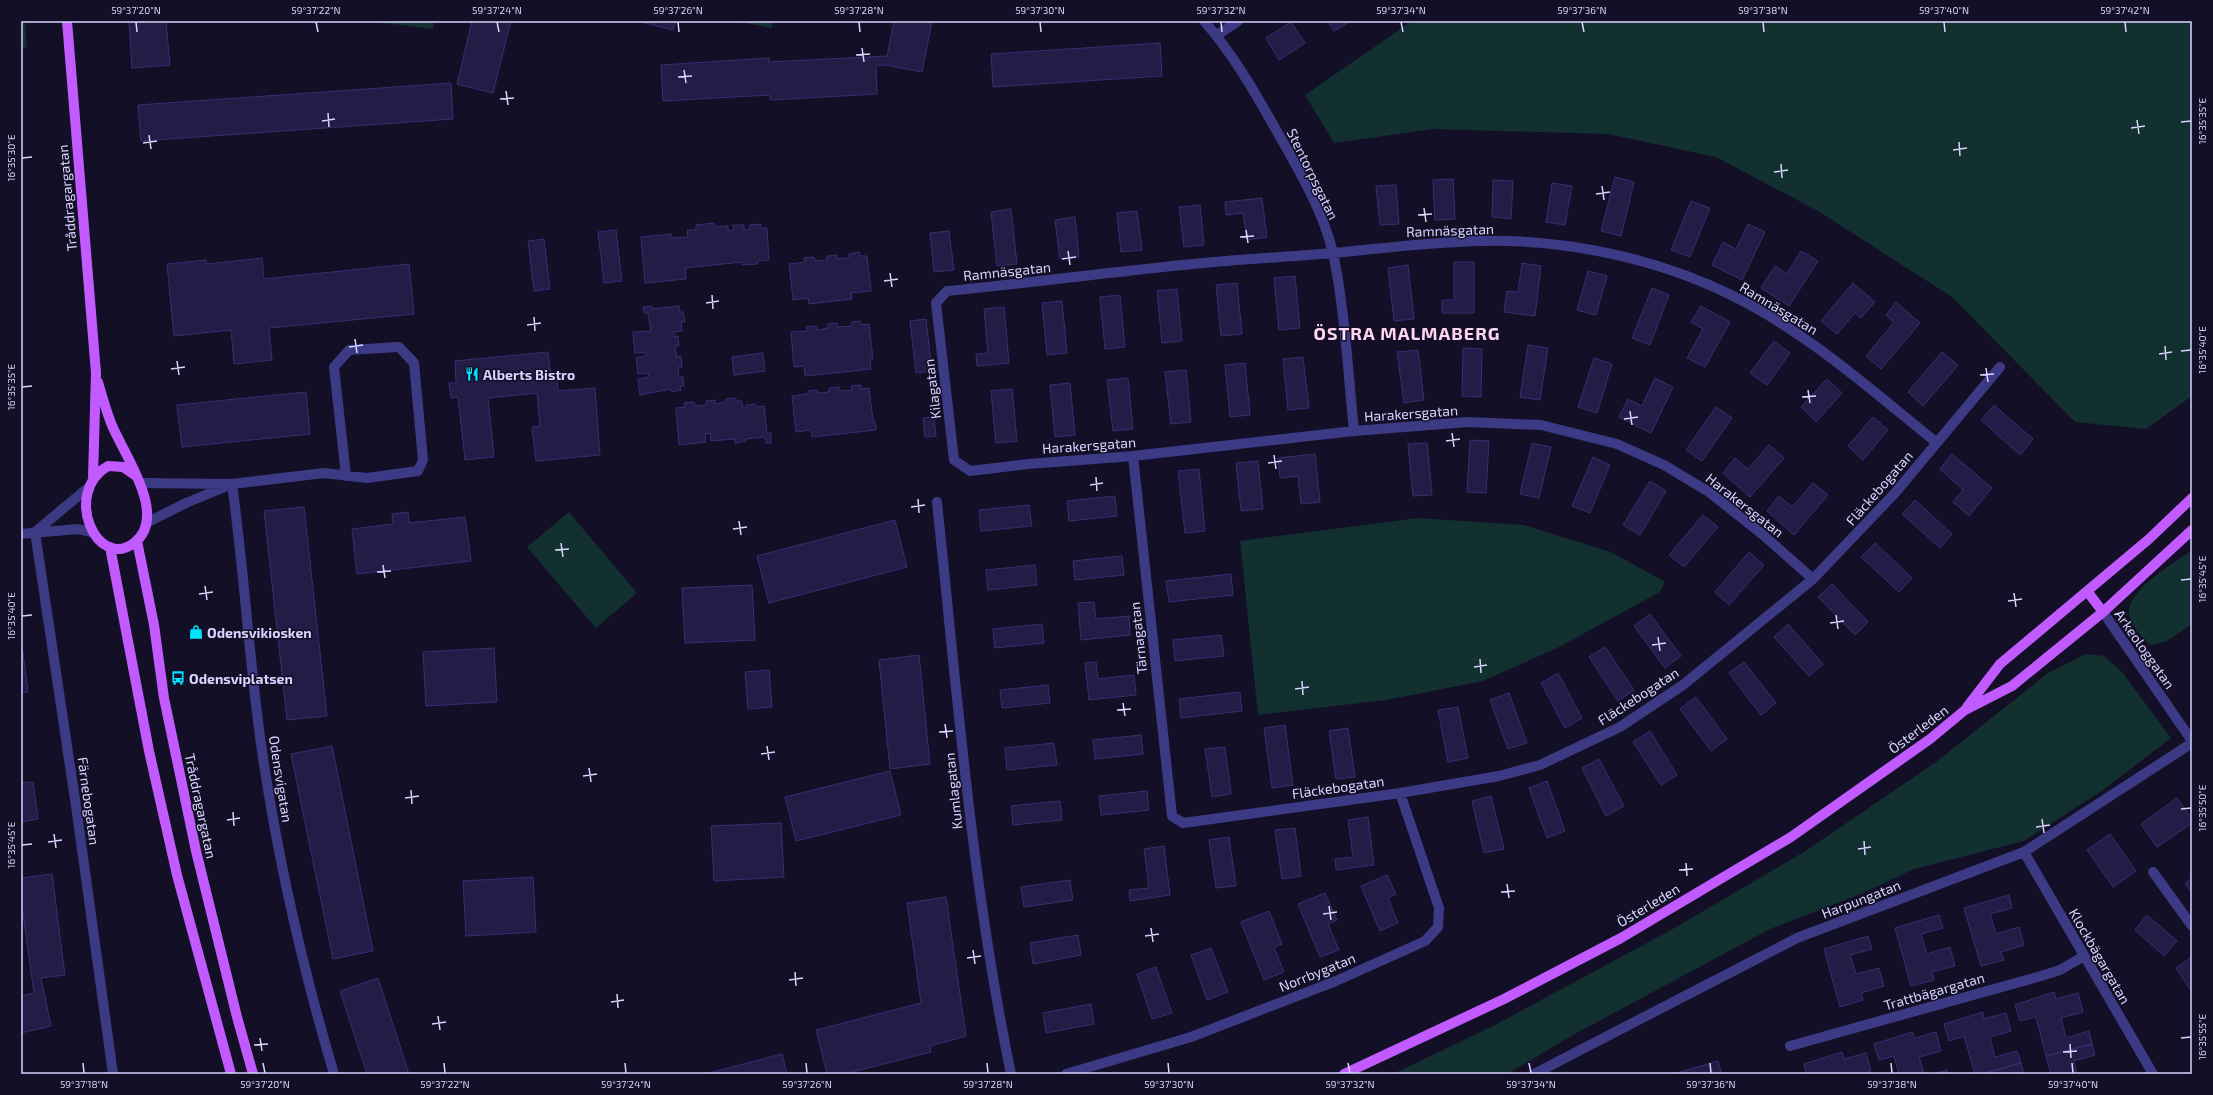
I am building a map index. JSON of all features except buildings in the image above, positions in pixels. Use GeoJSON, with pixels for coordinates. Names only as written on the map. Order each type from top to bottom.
{"type":"FeatureCollection","features":[{"type":"Feature","properties":{"kind":"main road","name":"Tråddragargatan"},"geometry":{"type":"LineString","coordinates":[[67,21],[96,373],[91,482],[86,510],[94,533],[99,539],[110,547]]}},
{"type":"Feature","properties":{"kind":"main road","name":"Tråddragargatan"},"geometry":{"type":"LineString","coordinates":[[96,373],[111,423],[138,480],[146,501],[146,523],[137,541],[154,625],[164,698],[196,851],[237,1017],[253,1074]]}},
{"type":"Feature","properties":{"kind":"main road"},"geometry":{"type":"LineString","coordinates":[[91,482],[108,466],[124,467],[138,480]]}},
{"type":"Feature","properties":{"kind":"main road","name":"Österleden"},"geometry":{"type":"LineString","coordinates":[[1965,710],[2000,664],[2149,539],[2192,498]]}},
{"type":"Feature","properties":{"kind":"main road","name":"Österleden"},"geometry":{"type":"LineString","coordinates":[[1344,1074],[1504,999],[1621,938],[1791,837],[1930,739],[1965,710],[2012,686],[2103,612],[2192,530]]}},
{"type":"Feature","properties":{"kind":"main road"},"geometry":{"type":"LineString","coordinates":[[137,541],[130,546],[118,549],[110,547],[150,751],[175,868],[231,1074]]}},
{"type":"Feature","properties":{"kind":"main road"},"geometry":{"type":"LineString","coordinates":[[2087,591],[2103,612]]}},
{"type":"Feature","properties":{"kind":"street","name":"Stentorpsgatan"},"geometry":{"type":"LineString","coordinates":[[1204,21],[1217,36],[1258,98],[1293,159],[1319,211],[1332,253],[1346,352],[1354,431]]}},
{"type":"Feature","properties":{"kind":"street"},"geometry":{"type":"LineString","coordinates":[[1217,36],[1238,21]]}},
{"type":"Feature","properties":{"kind":"street","name":"Ramnäsgatan"},"geometry":{"type":"LineString","coordinates":[[939,300],[947,291],[1192,264],[1332,253],[1416,244],[1483,241],[1553,244],[1622,257],[1677,273],[1732,295],[1782,324],[1826,355],[1936,442]]}},
{"type":"Feature","properties":{"kind":"street","name":"Kilagatan"},"geometry":{"type":"LineString","coordinates":[[939,300],[936,303],[954,460],[968,470]]}},
{"type":"Feature","properties":{"kind":"street"},"geometry":{"type":"LineString","coordinates":[[138,480],[232,484],[324,473],[346,476],[367,478],[418,471],[423,460],[414,363],[399,347],[349,350],[334,367],[346,476]]}},
{"type":"Feature","properties":{"kind":"street","name":"Fläckebogatan"},"geometry":{"type":"LineString","coordinates":[[1172,816],[1183,823],[1400,793],[1499,776],[1540,765],[1620,727],[1683,685],[1813,579],[1843,550],[1895,493],[2000,367]]}},
{"type":"Feature","properties":{"kind":"street","name":"Harakersgatan"},"geometry":{"type":"LineString","coordinates":[[968,470],[1132,456],[1354,431],[1468,422],[1541,425],[1617,444],[1664,465],[1710,492],[1762,534],[1813,579]]}},
{"type":"Feature","properties":{"kind":"street","name":"Tärnagatan"},"geometry":{"type":"LineString","coordinates":[[1132,456],[1172,816]]}},
{"type":"Feature","properties":{"kind":"street"},"geometry":{"type":"LineString","coordinates":[[35,532],[91,482]]}},
{"type":"Feature","properties":{"kind":"street"},"geometry":{"type":"LineString","coordinates":[[146,523],[186,503],[232,484]]}},
{"type":"Feature","properties":{"kind":"street","name":"Odensvigatan"},"geometry":{"type":"LineString","coordinates":[[232,484],[251,664],[273,818],[300,949],[334,1074]]}},
{"type":"Feature","properties":{"kind":"street","name":"Kumlagatan"},"geometry":{"type":"LineString","coordinates":[[937,502],[974,857],[1000,1019],[1011,1074]]}},
{"type":"Feature","properties":{"kind":"street"},"geometry":{"type":"LineString","coordinates":[[21,534],[78,529],[94,533]]}},
{"type":"Feature","properties":{"kind":"street","name":"Färnebogatan"},"geometry":{"type":"LineString","coordinates":[[35,532],[76,806],[113,1074]]}},
{"type":"Feature","properties":{"kind":"street","name":"Arkeologgatan"},"geometry":{"type":"LineString","coordinates":[[2103,612],[2192,742]]}},
{"type":"Feature","properties":{"kind":"street","name":"Harpungatan"},"geometry":{"type":"LineString","coordinates":[[1534,1074],[1797,938],[2024,852],[2192,742]]}},
{"type":"Feature","properties":{"kind":"street","name":"Norrbygatan"},"geometry":{"type":"LineString","coordinates":[[1066,1074],[1191,1037],[1336,981],[1425,940],[1438,927],[1439,908],[1400,793]]}},
{"type":"Feature","properties":{"kind":"street","name":"Klockbägargatan"},"geometry":{"type":"LineString","coordinates":[[2024,852],[2153,1074]]}},
{"type":"Feature","properties":{"kind":"street"},"geometry":{"type":"LineString","coordinates":[[2153,872],[2192,926]]}},
{"type":"Feature","properties":{"kind":"street","name":"Trattbägargatan"},"geometry":{"type":"LineString","coordinates":[[1790,1046],[2041,976],[2060,970],[2084,956]]}},
{"type":"Feature","properties":{"kind":"green space"},"geometry":{"type":"Polygon","coordinates":[[[21,21],[25,21],[27,48],[21,48],[21,21]]]}},
{"type":"Feature","properties":{"kind":"green space"},"geometry":{"type":"Polygon","coordinates":[[[369,21],[434,21],[433,29],[369,21]]]}},
{"type":"Feature","properties":{"kind":"green space"},"geometry":{"type":"Polygon","coordinates":[[[734,21],[773,21],[772,28],[734,21]]]}},
{"type":"Feature","properties":{"kind":"green space"},"geometry":{"type":"Polygon","coordinates":[[[1412,21],[2192,21],[2192,396],[2146,429],[2075,422],[1952,297],[1818,211],[1716,157],[1608,134],[1433,129],[1334,143],[1305,95],[1412,21]]]}},
{"type":"Feature","properties":{"kind":"green space"},"geometry":{"type":"Polygon","coordinates":[[[569,512],[637,593],[596,628],[527,547],[569,512]]]}},
{"type":"Feature","properties":{"kind":"green space"},"geometry":{"type":"Polygon","coordinates":[[[1418,518],[1524,525],[1611,552],[1665,582],[1660,592],[1559,647],[1483,681],[1386,700],[1258,715],[1240,541],[1418,518]]]}},
{"type":"Feature","properties":{"kind":"green space"},"geometry":{"type":"Polygon","coordinates":[[[2192,551],[2192,624],[2167,641],[2151,645],[2139,634],[2132,624],[2129,609],[2132,601],[2138,592],[2155,576],[2175,561],[2192,551]]]}},
{"type":"Feature","properties":{"kind":"green space"},"geometry":{"type":"Polygon","coordinates":[[[2086,654],[2104,656],[2122,672],[2171,738],[2103,790],[2024,841],[1914,869],[1861,894],[1770,929],[1573,1035],[1507,1074],[1393,1074],[1495,1025],[1671,930],[1804,852],[1936,762],[2048,673],[2086,654]]]}},
{"type":"Feature","properties":{"kind":"place","name":"Alberts Bistro"},"geometry":{"type":"Point","coordinates":[472,374]}},
{"type":"Feature","properties":{"kind":"place","name":"Odensvikiosken"},"geometry":{"type":"Point","coordinates":[196,632]}},
{"type":"Feature","properties":{"kind":"place","name":"Odensviplatsen"},"geometry":{"type":"Point","coordinates":[178,678]}},
{"type":"Feature","properties":{"kind":"district","name":"ÖSTRA MALMABERG"},"geometry":{"type":"Point","coordinates":[1407,333]}}]}
